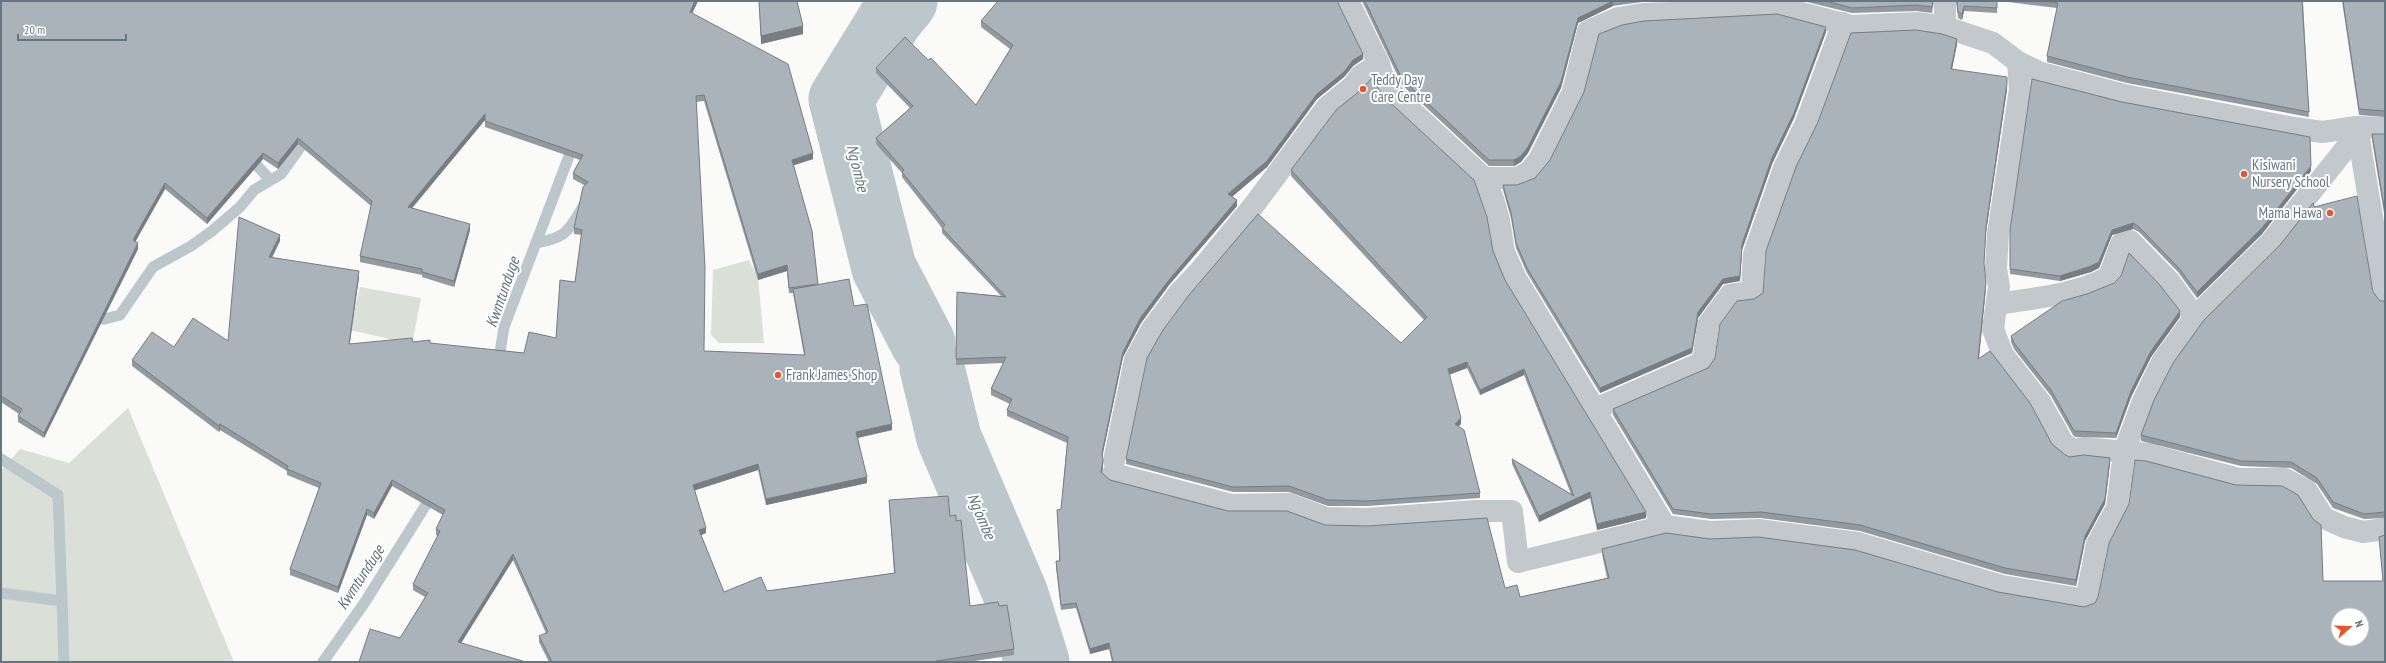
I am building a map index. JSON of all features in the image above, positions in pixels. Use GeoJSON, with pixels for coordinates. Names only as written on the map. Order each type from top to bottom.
{"type":"FeatureCollection","features":[{"type":"Feature","properties":{"kind":"street"},"geometry":{"type":"LineString","coordinates":[[1348,1],[1379,64],[1384,81],[1392,93],[1484,178],[1497,213],[1504,252],[1516,279],[1665,526]]}},
{"type":"Feature","properties":{"kind":"street"},"geometry":{"type":"LineString","coordinates":[[1945,1],[1945,27]]}},
{"type":"Feature","properties":{"kind":"street"},"geometry":{"type":"LineString","coordinates":[[1484,178],[1517,178],[1530,172],[1539,160],[1573,92],[1588,31],[1618,18],[1644,14],[1778,8],[1851,26],[1917,23],[1945,27],[1993,43],[2018,62],[2041,73],[2124,95],[2263,123],[2322,132],[2385,128]]}},
{"type":"Feature","properties":{"kind":"street"},"geometry":{"type":"LineString","coordinates":[[1595,409],[1703,362],[1708,325],[1730,295],[1752,292],[1754,254],[1784,168],[1806,123],[1843,23]]}},
{"type":"Feature","properties":{"kind":"street"},"geometry":{"type":"LineString","coordinates":[[2018,62],[2020,89],[1996,253],[1999,287],[1994,329],[2002,356],[2040,402],[2063,443],[2072,450],[2083,448],[2148,454],[2239,479],[2285,478],[2307,491],[2324,518],[2344,527],[2363,532],[2385,529]]}},
{"type":"Feature","properties":{"kind":"street"},"geometry":{"type":"LineString","coordinates":[[1379,64],[1360,76],[1353,86],[1327,107],[1254,205],[1199,272],[1179,293],[1152,329],[1135,360],[1113,467],[1231,505],[1289,504],[1326,518],[1367,519],[1475,511],[1512,510],[1518,562],[1665,526],[1710,532],[1759,530],[1858,543],[2002,586],[2086,600],[2097,544],[2117,508],[2124,452],[2143,401],[2162,362],[2195,317],[2271,242],[2358,130]]}},
{"type":"Feature","properties":{"kind":"street"},"geometry":{"type":"LineString","coordinates":[[2358,130],[2385,295]]}},
{"type":"Feature","properties":{"kind":"street"},"geometry":{"type":"LineString","coordinates":[[1998,304],[2078,290],[2096,284],[2109,277],[2121,244],[2130,241],[2169,281],[2195,317]]}},
{"type":"Feature","properties":{"kind":"shaded area"},"geometry":{"type":"Polygon","coordinates":[[[749,260],[758,277],[764,343],[719,343],[711,335],[713,270],[749,260]]]}},
{"type":"Feature","properties":{"kind":"shaded area"},"geometry":{"type":"Polygon","coordinates":[[[360,287],[421,298],[412,344],[350,330],[360,287]]]}},
{"type":"Feature","properties":{"kind":"shaded area"},"geometry":{"type":"Polygon","coordinates":[[[128,408],[234,662],[1,662],[1,471],[20,449],[69,463],[128,408]]]}},
{"type":"Feature","properties":{"kind":"building"},"geometry":{"type":"Polygon","coordinates":[[[1,1],[695,1],[690,12],[788,64],[813,153],[792,160],[812,231],[818,284],[789,288],[787,265],[758,274],[704,95],[696,96],[705,267],[704,351],[805,355],[793,289],[849,279],[854,306],[867,304],[892,424],[856,432],[867,477],[766,499],[758,464],[693,485],[706,528],[699,530],[724,592],[761,577],[767,591],[895,573],[889,500],[948,496],[950,516],[956,515],[956,521],[961,520],[970,606],[998,602],[999,606],[1007,605],[1014,649],[936,661],[937,662],[552,662],[539,636],[548,632],[513,554],[458,642],[526,662],[359,662],[370,629],[400,638],[428,593],[413,584],[440,531],[436,529],[445,510],[392,480],[374,513],[367,509],[338,587],[290,569],[321,483],[287,469],[288,466],[220,424],[219,426],[132,360],[152,332],[174,347],[193,318],[228,341],[239,217],[280,235],[269,257],[359,271],[349,344],[412,338],[413,342],[430,340],[430,343],[524,353],[529,332],[556,338],[560,280],[575,282],[582,230],[574,228],[583,187],[588,182],[573,173],[583,155],[485,121],[485,114],[408,207],[470,224],[454,281],[422,272],[422,269],[360,256],[372,201],[298,138],[278,163],[263,153],[207,218],[165,183],[133,240],[138,243],[44,433],[18,416],[22,409],[1,396],[1,1]]]}},
{"type":"Feature","properties":{"kind":"building"},"geometry":{"type":"Polygon","coordinates":[[[759,1],[797,1],[803,26],[761,36],[759,1]]]}},
{"type":"Feature","properties":{"kind":"building"},"geometry":{"type":"Polygon","coordinates":[[[998,1],[1337,1],[1363,54],[1353,60],[1344,72],[1317,94],[1267,161],[1228,194],[1237,200],[1169,280],[1141,317],[1123,352],[1102,453],[1103,461],[1101,472],[1110,480],[1228,511],[1287,511],[1325,525],[1368,526],[1487,518],[1505,588],[1517,585],[1520,597],[1609,578],[1602,549],[1666,533],[1710,539],[1758,537],[1855,550],[1998,592],[2084,607],[2095,603],[2098,597],[2109,543],[2129,504],[2135,460],[2146,461],[2236,485],[2282,486],[2298,495],[2313,519],[2321,525],[2323,581],[2383,581],[2379,537],[2385,535],[2385,662],[1113,662],[1109,643],[1090,649],[1076,603],[1061,605],[1056,561],[1060,561],[1057,510],[1061,509],[1068,437],[1007,410],[1012,399],[991,389],[1006,357],[956,359],[957,292],[1006,297],[942,228],[945,225],[902,172],[904,170],[876,138],[913,106],[876,68],[905,37],[928,60],[931,58],[976,105],[1013,45],[981,21],[998,1]]]}},
{"type":"Feature","properties":{"kind":"building"},"geometry":{"type":"Polygon","coordinates":[[[1365,1],[1613,1],[1578,18],[1561,82],[1528,147],[1521,156],[1514,160],[1489,160],[1402,79],[1365,1]]]}},
{"type":"Feature","properties":{"kind":"building"},"geometry":{"type":"Polygon","coordinates":[[[1826,1],[1933,1],[1932,7],[1916,5],[1852,8],[1826,1]]]}},
{"type":"Feature","properties":{"kind":"building"},"geometry":{"type":"Polygon","coordinates":[[[1957,1],[1997,1],[1997,8],[1964,6],[1962,14],[1958,12],[1957,1]]]}},
{"type":"Feature","properties":{"kind":"building"},"geometry":{"type":"Polygon","coordinates":[[[2044,1],[2302,1],[2309,112],[2127,77],[2047,56],[2058,3],[2044,1]]]}},
{"type":"Feature","properties":{"kind":"building"},"geometry":{"type":"Polygon","coordinates":[[[2343,1],[2385,1],[2385,111],[2359,109],[2343,1]]]}},
{"type":"Feature","properties":{"kind":"building"},"geometry":{"type":"Polygon","coordinates":[[[1777,14],[1826,27],[1794,113],[1772,158],[1742,244],[1740,276],[1723,279],[1698,312],[1692,348],[1600,388],[1527,268],[1516,243],[1511,213],[1503,185],[1517,185],[1535,178],[1550,160],[1584,92],[1599,34],[1622,25],[1644,21],[1777,14]]]}},
{"type":"Feature","properties":{"kind":"building"},"geometry":{"type":"Polygon","coordinates":[[[1916,30],[1942,34],[1957,39],[1951,69],[2007,77],[1986,227],[1984,263],[1986,282],[1978,359],[1990,351],[2030,403],[2052,444],[2064,454],[2069,457],[2084,455],[2110,458],[2105,499],[2085,536],[2076,580],[2005,568],[1860,525],[1761,512],[1711,514],[1673,509],[1613,409],[1708,368],[1715,358],[1720,324],[1737,301],[1754,299],[1763,293],[1766,251],[1796,167],[1818,122],[1851,33],[1916,30]]]}},
{"type":"Feature","properties":{"kind":"building"},"geometry":{"type":"Polygon","coordinates":[[[1372,78],[1383,96],[1474,180],[1487,217],[1493,251],[1505,280],[1646,512],[1597,524],[1590,492],[1539,516],[1512,459],[1574,496],[1524,369],[1480,390],[1467,362],[1448,369],[1461,418],[1455,424],[1464,430],[1480,493],[1367,501],[1328,500],[1289,486],[1233,487],[1126,459],[1147,358],[1163,330],[1189,295],[1258,214],[1401,343],[1427,317],[1291,170],[1336,110],[1361,90],[1372,78]]]}},
{"type":"Feature","properties":{"kind":"building"},"geometry":{"type":"Polygon","coordinates":[[[2032,79],[2122,102],[2310,137],[2311,166],[2262,228],[2197,292],[2178,267],[2139,227],[2133,223],[2112,230],[2099,262],[2091,266],[2060,276],[2010,269],[2010,230],[2032,79]]]}},
{"type":"Feature","properties":{"kind":"building"},"geometry":{"type":"Polygon","coordinates":[[[2372,134],[2385,134],[2385,213],[2372,134]]]}},
{"type":"Feature","properties":{"kind":"building"},"geometry":{"type":"Polygon","coordinates":[[[2357,196],[2373,292],[2380,301],[2385,301],[2385,512],[2364,514],[2333,502],[2317,478],[2291,462],[2241,461],[2141,435],[2154,400],[2173,363],[2204,320],[2280,245],[2313,203],[2314,207],[2357,196]]]}},
{"type":"Feature","properties":{"kind":"building"},"geometry":{"type":"Polygon","coordinates":[[[2129,253],[2159,284],[2180,311],[2151,351],[2131,391],[2116,433],[2075,431],[2051,390],[2014,343],[2011,336],[2062,301],[2087,294],[2114,283],[2121,276],[2129,253]]]}},
{"type":"Feature","properties":{"kind":"waterway","name":"Ng'ombe"},"geometry":{"type":"LineString","coordinates":[[905,1],[891,18],[841,99],[884,268],[923,343]]}},
{"type":"Feature","properties":{"kind":"waterway"},"geometry":{"type":"LineString","coordinates":[[90,318],[105,319],[120,315],[153,267],[191,246],[212,231],[240,207],[254,190],[281,174],[309,135]]}},
{"type":"Feature","properties":{"kind":"waterway","name":"Kwmtunduge"},"geometry":{"type":"LineString","coordinates":[[498,365],[504,327],[574,143]]}},
{"type":"Feature","properties":{"kind":"waterway"},"geometry":{"type":"LineString","coordinates":[[247,154],[270,180]]}},
{"type":"Feature","properties":{"kind":"waterway"},"geometry":{"type":"LineString","coordinates":[[536,243],[547,241],[566,232],[584,205]]}},
{"type":"Feature","properties":{"kind":"waterway","name":"Ng'ombe"},"geometry":{"type":"LineString","coordinates":[[932,368],[949,438],[1016,595],[1037,662]]}},
{"type":"Feature","properties":{"kind":"waterway"},"geometry":{"type":"LineString","coordinates":[[1,459],[58,495],[62,601]]}},
{"type":"Feature","properties":{"kind":"waterway","name":"Kwmtunduge"},"geometry":{"type":"LineString","coordinates":[[323,662],[365,602],[434,492]]}},
{"type":"Feature","properties":{"kind":"waterway"},"geometry":{"type":"LineString","coordinates":[[1,593],[62,601],[64,662]]}},
{"type":"Feature","properties":{"kind":"place","name":"Teddy Day Care Centre"},"geometry":{"type":"Point","coordinates":[1363,89]}},
{"type":"Feature","properties":{"kind":"place","name":"Kisiwani Nursery School"},"geometry":{"type":"Point","coordinates":[2244,174]}},
{"type":"Feature","properties":{"kind":"place","name":"Mama Hawa"},"geometry":{"type":"Point","coordinates":[2330,213]}},
{"type":"Feature","properties":{"kind":"place","name":"Frank James Shop"},"geometry":{"type":"Point","coordinates":[778,375]}}]}
